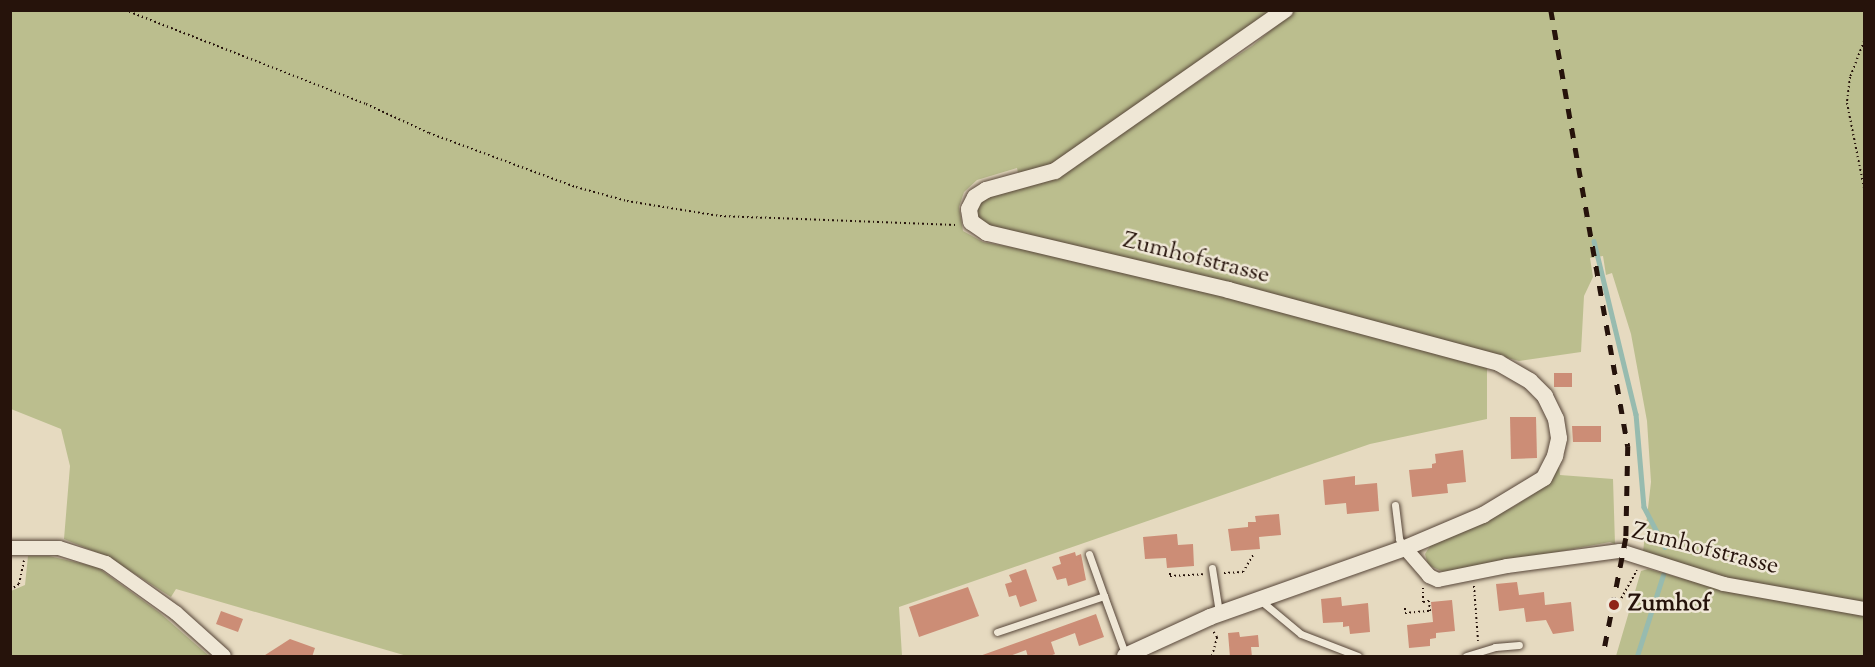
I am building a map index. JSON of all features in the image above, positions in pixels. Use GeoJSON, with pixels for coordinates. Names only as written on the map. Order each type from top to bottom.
{"type":"FeatureCollection","features":[{"type":"Feature","properties":{"kind":"street"},"geometry":{"type":"LineString","coordinates":[[971,222],[969,209],[975,197],[986,190],[1055,171],[1285,10]]}},
{"type":"Feature","properties":{"kind":"street","name":"Zumhofstrasse"},"geometry":{"type":"LineString","coordinates":[[971,222],[987,233],[1229,290],[1499,363],[1530,381],[1545,396],[1557,419],[1558,446],[1544,478],[1483,515],[1405,548],[1220,614],[1126,656]]}},
{"type":"Feature","properties":{"kind":"street"},"geometry":{"type":"LineString","coordinates":[[10,548],[59,548],[106,562],[176,613],[224,657]]}},
{"type":"Feature","properties":{"kind":"street","name":"Zumhofstrasse"},"geometry":{"type":"LineString","coordinates":[[1405,548],[1429,576],[1438,580],[1507,566],[1620,551],[1724,584],[1864,609]]}},
{"type":"Feature","properties":{"kind":"lane"},"geometry":{"type":"LineString","coordinates":[[1395,505],[1400,539],[1405,548]]}},
{"type":"Feature","properties":{"kind":"lane"},"geometry":{"type":"LineString","coordinates":[[1089,555],[1126,656]]}},
{"type":"Feature","properties":{"kind":"lane"},"geometry":{"type":"LineString","coordinates":[[1212,568],[1220,614]]}},
{"type":"Feature","properties":{"kind":"lane"},"geometry":{"type":"LineString","coordinates":[[997,632],[1104,596]]}},
{"type":"Feature","properties":{"kind":"lane"},"geometry":{"type":"LineString","coordinates":[[1260,600],[1301,634],[1339,654],[1358,657]]}},
{"type":"Feature","properties":{"kind":"lane"},"geometry":{"type":"LineString","coordinates":[[1466,657],[1495,647],[1519,645]]}},
{"type":"Feature","properties":{"kind":"path"},"geometry":{"type":"LineString","coordinates":[[125,10],[366,104],[429,133],[576,187],[627,201],[720,216],[942,227],[971,222]]}},
{"type":"Feature","properties":{"kind":"path"},"geometry":{"type":"LineString","coordinates":[[1864,41],[1850,77],[1847,103],[1864,188]]}},
{"type":"Feature","properties":{"kind":"path"},"geometry":{"type":"LineString","coordinates":[[10,590],[19,584],[26,553]]}},
{"type":"Feature","properties":{"kind":"path"},"geometry":{"type":"LineString","coordinates":[[1617,606],[1634,573],[1645,566]]}},
{"type":"Feature","properties":{"kind":"path"},"geometry":{"type":"LineString","coordinates":[[1473,580],[1479,644]]}},
{"type":"Feature","properties":{"kind":"path"},"geometry":{"type":"LineString","coordinates":[[1405,608],[1405,613],[1430,611],[1429,602],[1423,602],[1422,591],[1426,583]]}},
{"type":"Feature","properties":{"kind":"path"},"geometry":{"type":"LineString","coordinates":[[1211,629],[1217,637],[1212,657]]}},
{"type":"Feature","properties":{"kind":"green space"},"geometry":{"type":"Polygon","coordinates":[[[10,11],[1280,11],[1052,166],[1019,177],[1017,168],[977,180],[964,192],[959,207],[963,231],[983,242],[1090,261],[1487,365],[1487,419],[1370,444],[899,607],[902,656],[407,656],[176,589],[171,597],[110,558],[64,539],[70,466],[61,429],[11,409],[10,11]]]}},
{"type":"Feature","properties":{"kind":"green space"},"geometry":{"type":"Polygon","coordinates":[[[1294,11],[1864,11],[1864,607],[1726,582],[1643,552],[1651,482],[1647,421],[1631,334],[1612,273],[1606,275],[1603,256],[1590,258],[1593,277],[1584,296],[1581,352],[1519,361],[977,223],[976,207],[984,197],[1054,176],[1252,46],[1294,11]]]}},
{"type":"Feature","properties":{"kind":"green space"},"geometry":{"type":"Polygon","coordinates":[[[1559,466],[1560,475],[1613,479],[1615,544],[1610,542],[1446,573],[1428,565],[1425,554],[1432,543],[1513,507],[1535,493],[1559,466]]]}},
{"type":"Feature","properties":{"kind":"green space"},"geometry":{"type":"Polygon","coordinates":[[[28,556],[49,556],[97,567],[160,613],[209,656],[11,656],[11,591],[25,585],[28,556]]]}},
{"type":"Feature","properties":{"kind":"green space"},"geometry":{"type":"Polygon","coordinates":[[[1648,569],[1706,585],[1864,614],[1864,656],[1616,656],[1641,571],[1648,569]]]}},
{"type":"Feature","properties":{"kind":"building"},"geometry":{"type":"Polygon","coordinates":[[[1554,373],[1572,373],[1572,387],[1554,387],[1554,373]]]}},
{"type":"Feature","properties":{"kind":"building"},"geometry":{"type":"Polygon","coordinates":[[[1510,417],[1536,417],[1537,458],[1511,459],[1510,417]]]}},
{"type":"Feature","properties":{"kind":"building"},"geometry":{"type":"Polygon","coordinates":[[[1572,426],[1601,426],[1601,442],[1573,442],[1572,426]]]}},
{"type":"Feature","properties":{"kind":"building"},"geometry":{"type":"Polygon","coordinates":[[[1463,450],[1466,482],[1447,484],[1448,493],[1412,497],[1409,470],[1432,468],[1432,464],[1436,463],[1435,454],[1463,450]]]}},
{"type":"Feature","properties":{"kind":"building"},"geometry":{"type":"Polygon","coordinates":[[[1355,476],[1355,485],[1377,483],[1379,511],[1347,514],[1346,503],[1325,505],[1323,480],[1355,476]]]}},
{"type":"Feature","properties":{"kind":"building"},"geometry":{"type":"Polygon","coordinates":[[[1279,514],[1281,535],[1259,537],[1260,549],[1231,551],[1228,529],[1248,527],[1248,522],[1256,522],[1255,516],[1279,514]]]}},
{"type":"Feature","properties":{"kind":"building"},"geometry":{"type":"Polygon","coordinates":[[[1177,534],[1178,545],[1193,544],[1194,566],[1167,568],[1166,558],[1145,559],[1143,537],[1177,534]]]}},
{"type":"Feature","properties":{"kind":"building"},"geometry":{"type":"Polygon","coordinates":[[[1075,552],[1076,556],[1081,554],[1086,580],[1068,586],[1066,578],[1057,580],[1052,567],[1061,564],[1059,557],[1075,552]]]}},
{"type":"Feature","properties":{"kind":"building"},"geometry":{"type":"Polygon","coordinates":[[[1026,569],[1037,601],[1020,607],[1016,595],[1009,597],[1005,584],[1012,582],[1009,575],[1026,569]]]}},
{"type":"Feature","properties":{"kind":"building"},"geometry":{"type":"Polygon","coordinates":[[[1517,582],[1519,595],[1544,592],[1545,605],[1571,602],[1574,631],[1553,634],[1546,620],[1526,622],[1524,608],[1499,611],[1496,584],[1517,582]]]}},
{"type":"Feature","properties":{"kind":"building"},"geometry":{"type":"Polygon","coordinates":[[[968,587],[979,616],[919,637],[909,607],[968,587]]]}},
{"type":"Feature","properties":{"kind":"building"},"geometry":{"type":"Polygon","coordinates":[[[1341,597],[1342,606],[1368,603],[1370,632],[1350,634],[1349,626],[1343,627],[1343,622],[1323,623],[1321,599],[1341,597]]]}},
{"type":"Feature","properties":{"kind":"building"},"geometry":{"type":"Polygon","coordinates":[[[1452,600],[1455,631],[1436,633],[1436,638],[1430,639],[1430,646],[1409,648],[1407,625],[1433,622],[1431,602],[1452,600]]]}},
{"type":"Feature","properties":{"kind":"building"},"geometry":{"type":"Polygon","coordinates":[[[221,611],[243,619],[238,632],[216,624],[221,611]]]}},
{"type":"Feature","properties":{"kind":"building"},"geometry":{"type":"Polygon","coordinates":[[[1096,614],[1104,637],[1079,646],[1075,633],[1051,642],[1055,654],[1047,657],[1028,657],[1026,650],[1007,657],[977,657],[1096,614]]]}},
{"type":"Feature","properties":{"kind":"building"},"geometry":{"type":"Polygon","coordinates":[[[1239,632],[1240,637],[1258,635],[1259,647],[1251,647],[1252,657],[1230,657],[1228,633],[1239,632]]]}},
{"type":"Feature","properties":{"kind":"building"},"geometry":{"type":"Polygon","coordinates":[[[290,639],[315,648],[312,657],[262,657],[290,639]]]}},
{"type":"Feature","properties":{"kind":"waterway"},"geometry":{"type":"LineString","coordinates":[[1594,241],[1636,414],[1644,507],[1665,547]]}},
{"type":"Feature","properties":{"kind":"waterway"},"geometry":{"type":"LineString","coordinates":[[1637,656],[1663,575]]}},
{"type":"Feature","properties":{"kind":"railway"},"geometry":{"type":"LineString","coordinates":[[1551,10],[1628,446],[1626,538],[1603,656]]}},
{"type":"Feature","properties":{"kind":"place","name":"Zumhof"},"geometry":{"type":"Point","coordinates":[1614,605]}}]}
